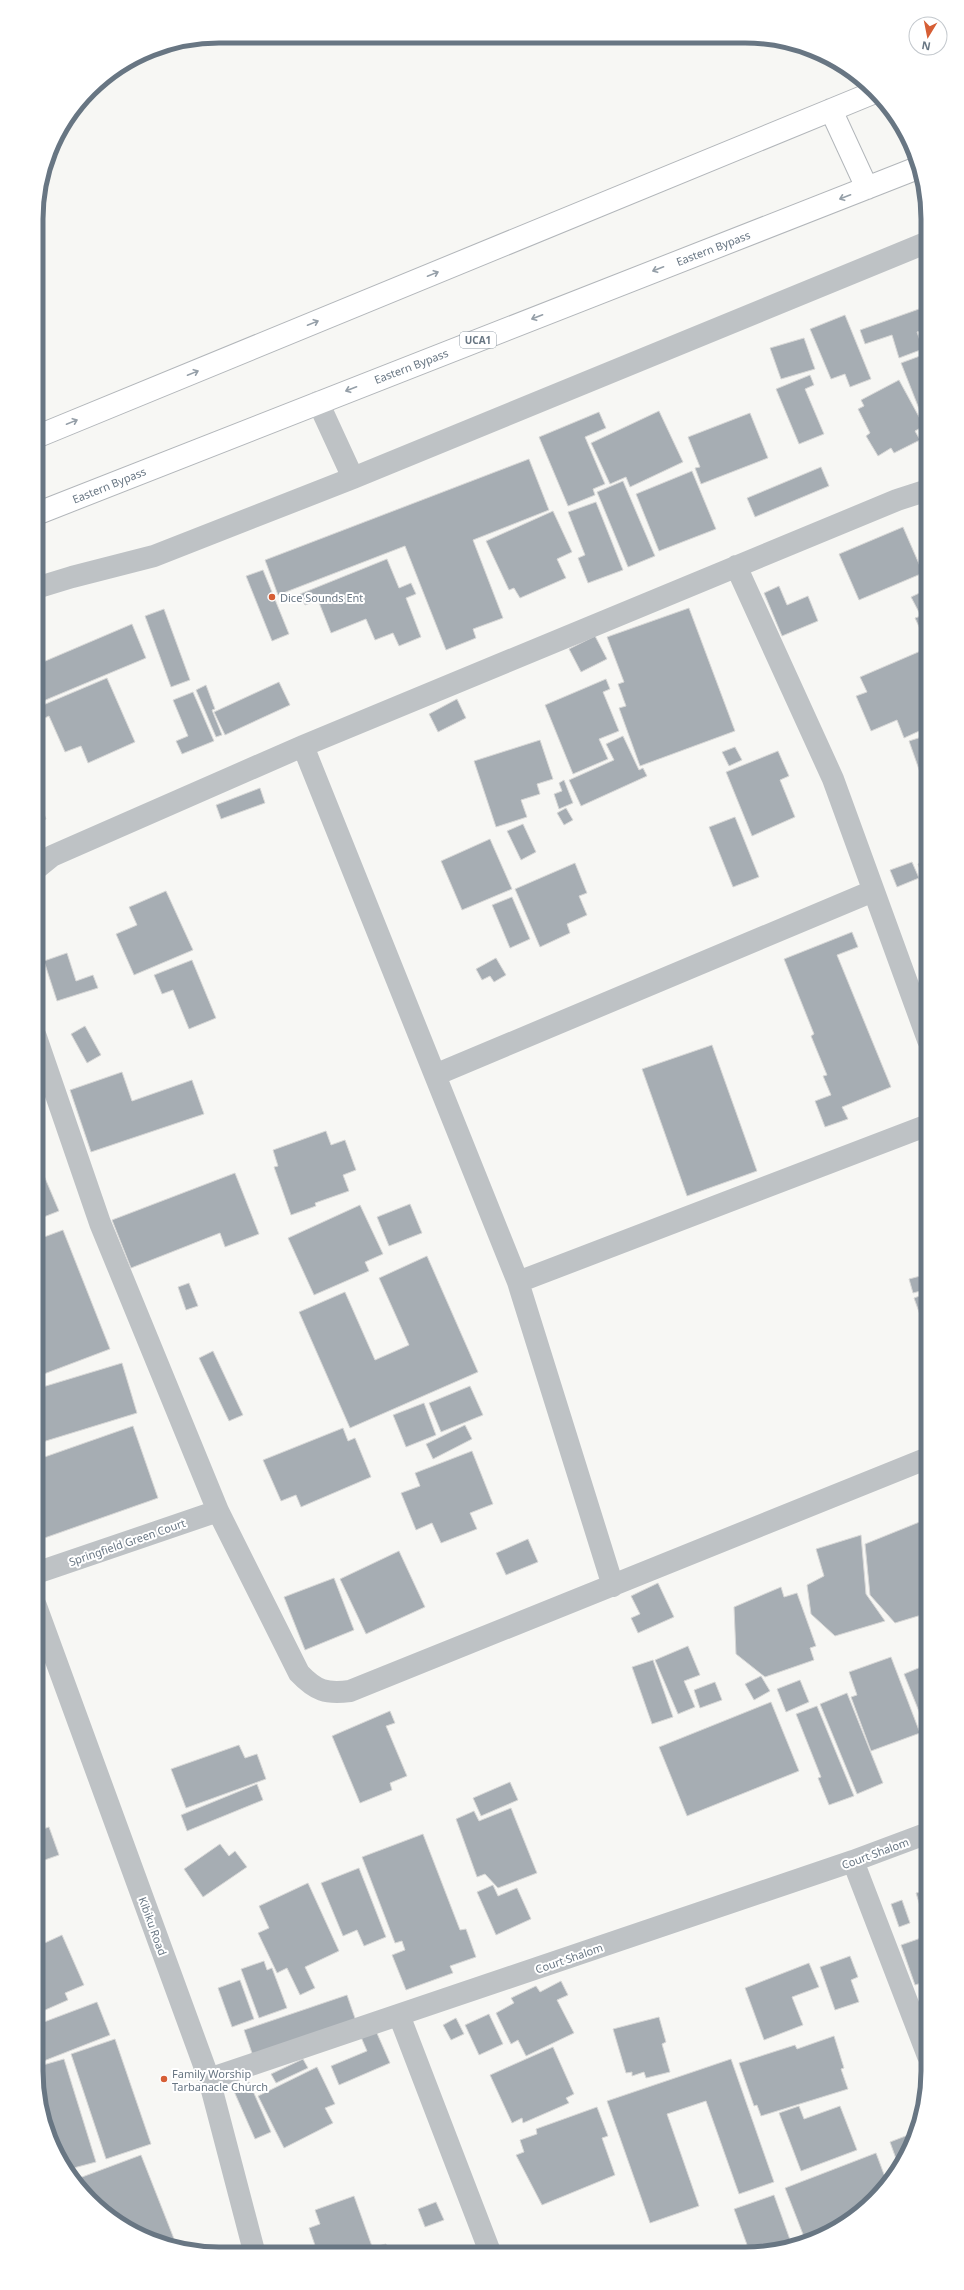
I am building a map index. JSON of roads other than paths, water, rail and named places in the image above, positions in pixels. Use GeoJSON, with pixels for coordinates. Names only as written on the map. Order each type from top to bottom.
{"type":"FeatureCollection","features":[{"type":"Feature","properties":{"kind":"main road"},"geometry":{"type":"LineString","coordinates":[[43,434],[870,94]]}},
{"type":"Feature","properties":{"kind":"main road"},"geometry":{"type":"LineString","coordinates":[[831,110],[866,188]]}},
{"type":"Feature","properties":{"kind":"main road","name":"Eastern Bypass"},"geometry":{"type":"LineString","coordinates":[[43,511],[914,169]]}},
{"type":"Feature","properties":{"kind":"street"},"geometry":{"type":"LineString","coordinates":[[43,586],[154,556],[353,478],[921,245]]}},
{"type":"Feature","properties":{"kind":"street"},"geometry":{"type":"LineString","coordinates":[[318,402],[353,478]]}},
{"type":"Feature","properties":{"kind":"street"},"geometry":{"type":"LineString","coordinates":[[43,863],[52,856],[303,746],[896,500],[921,492]]}},
{"type":"Feature","properties":{"kind":"street"},"geometry":{"type":"LineString","coordinates":[[736,566],[833,779],[921,1021]]}},
{"type":"Feature","properties":{"kind":"street"},"geometry":{"type":"LineString","coordinates":[[303,746],[518,1282],[613,1586]]}},
{"type":"Feature","properties":{"kind":"street"},"geometry":{"type":"LineString","coordinates":[[435,1074],[873,891]]}},
{"type":"Feature","properties":{"kind":"street"},"geometry":{"type":"LineString","coordinates":[[43,1057],[100,1223],[218,1511],[299,1673],[312,1686],[331,1693],[350,1692],[921,1461]]}},
{"type":"Feature","properties":{"kind":"street"},"geometry":{"type":"LineString","coordinates":[[518,1282],[921,1129]]}},
{"type":"Feature","properties":{"kind":"street","name":"Springfield Green Court"},"geometry":{"type":"LineString","coordinates":[[43,1571],[218,1511]]}},
{"type":"Feature","properties":{"kind":"street","name":"Kibiku Road"},"geometry":{"type":"LineString","coordinates":[[43,1625],[209,2079],[253,2247]]}},
{"type":"Feature","properties":{"kind":"street","name":"Court Shalom"},"geometry":{"type":"LineString","coordinates":[[209,2079],[853,1861],[921,1836]]}},
{"type":"Feature","properties":{"kind":"street"},"geometry":{"type":"LineString","coordinates":[[853,1861],[921,2038]]}},
{"type":"Feature","properties":{"kind":"street"},"geometry":{"type":"LineString","coordinates":[[399,2015],[488,2247]]}},
{"type":"Feature","properties":{"kind":"place","name":"Dice Sounds Ent"},"geometry":{"type":"Point","coordinates":[272,597]}},
{"type":"Feature","properties":{"kind":"place","name":"Family Worship Tarbanacle Church"},"geometry":{"type":"Point","coordinates":[164,2079]}}]}
